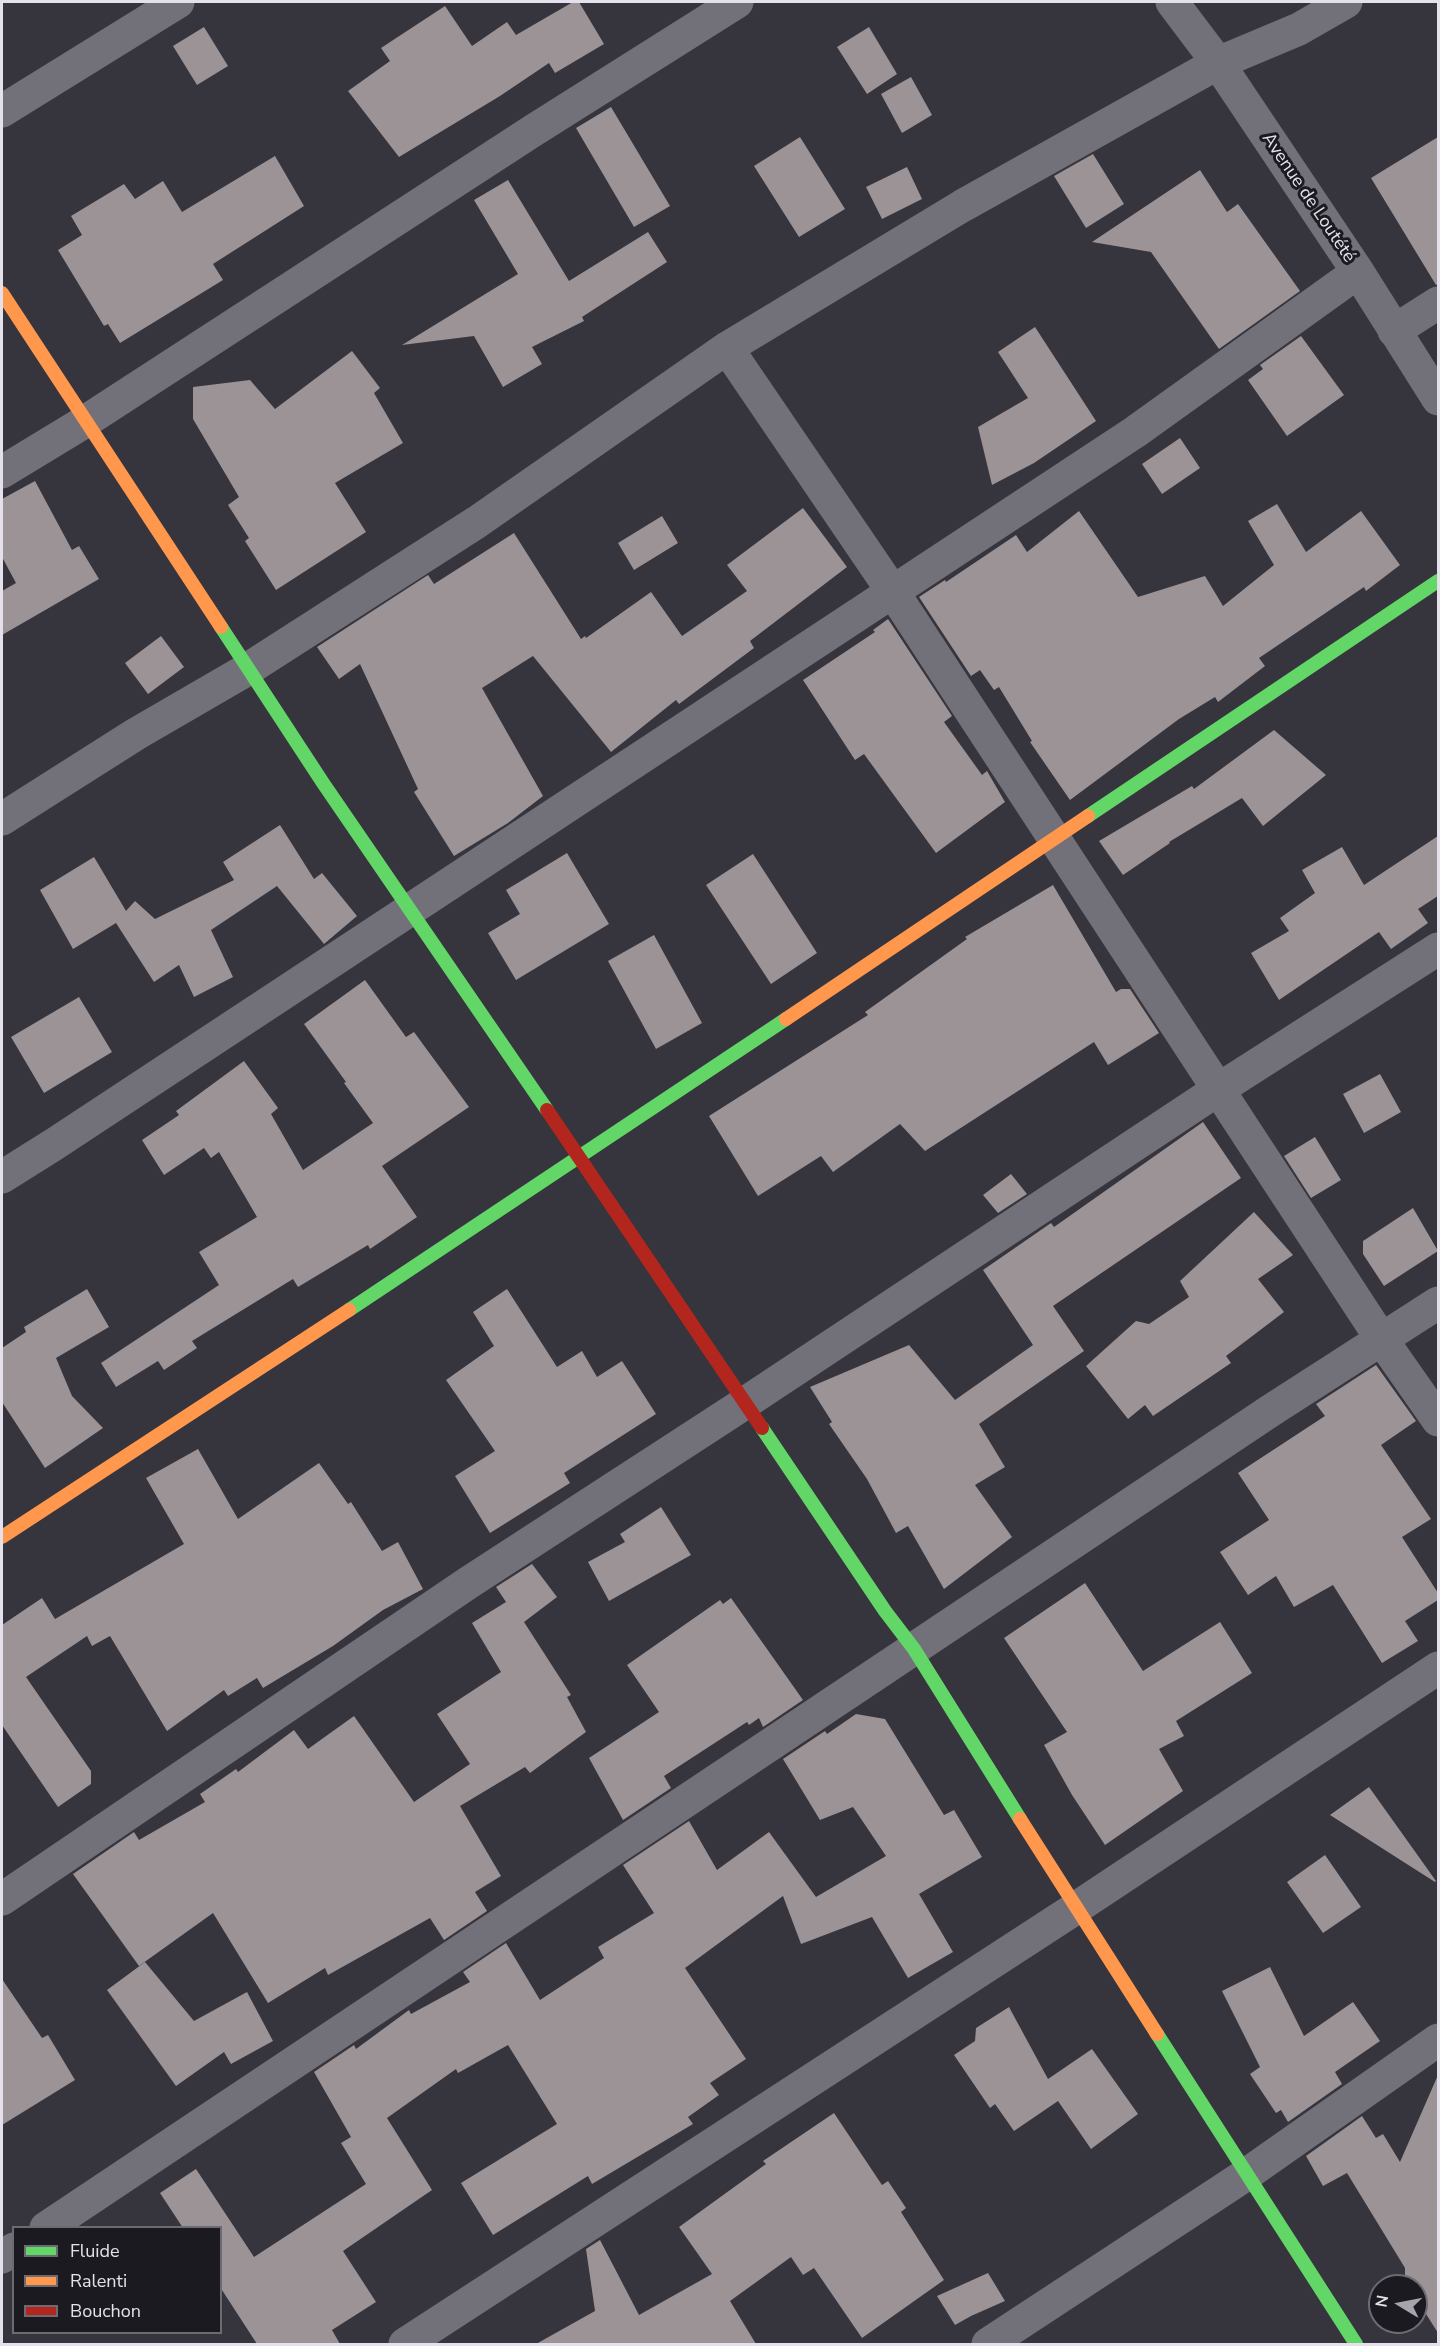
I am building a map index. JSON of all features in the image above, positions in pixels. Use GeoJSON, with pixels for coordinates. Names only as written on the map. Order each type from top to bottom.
{"type":"FeatureCollection","features":[{"type":"Feature","properties":{"kind":"street"},"geometry":{"type":"LineString","coordinates":[[2,111],[178,2]]}},
{"type":"Feature","properties":{"kind":"street"},"geometry":{"type":"LineString","coordinates":[[2,471],[86,421],[737,2]]}},
{"type":"Feature","properties":{"kind":"street","name":"Avenue de Loutété"},"geometry":{"type":"LineString","coordinates":[[1172,2],[1218,63],[1358,272],[1438,399]]}},
{"type":"Feature","properties":{"kind":"street"},"geometry":{"type":"LineString","coordinates":[[2,819],[136,734],[248,669],[477,522],[727,348],[962,206],[1218,63],[1299,29],[1346,2]]}},
{"type":"Feature","properties":{"kind":"street"},"geometry":{"type":"LineString","coordinates":[[2,1177],[1134,432],[1358,272]]}},
{"type":"Feature","properties":{"kind":"street"},"geometry":{"type":"LineString","coordinates":[[2,293],[323,783],[411,909],[885,1611],[914,1649],[1076,1908],[1356,2344]]}},
{"type":"Feature","properties":{"kind":"street"},"geometry":{"type":"LineString","coordinates":[[1394,331],[1438,303]]}},
{"type":"Feature","properties":{"kind":"street"},"geometry":{"type":"LineString","coordinates":[[727,348],[893,592],[1382,1340],[1438,1420]]}},
{"type":"Feature","properties":{"kind":"street"},"geometry":{"type":"LineString","coordinates":[[2,1537],[579,1159],[1438,581]]}},
{"type":"Feature","properties":{"kind":"street"},"geometry":{"type":"LineString","coordinates":[[2,1899],[468,1583],[745,1403],[1219,1089],[1438,949]]}},
{"type":"Feature","properties":{"kind":"street"},"geometry":{"type":"LineString","coordinates":[[49,2226],[1270,1411],[1438,1303]]}},
{"type":"Feature","properties":{"kind":"street"},"geometry":{"type":"LineString","coordinates":[[405,2344],[1076,1908],[1438,1668]]}},
{"type":"Feature","properties":{"kind":"street"},"geometry":{"type":"LineString","coordinates":[[988,2344],[1247,2174],[1438,2040]]}},
{"type":"Feature","properties":{"kind":"building"},"geometry":{"type":"Polygon","coordinates":[[[573,2],[579,2],[604,44],[555,73],[549,63],[500,96],[399,157],[348,91],[390,61],[381,48],[445,6],[472,46],[507,22],[516,35],[573,2]]]}},
{"type":"Feature","properties":{"kind":"building"},"geometry":{"type":"Polygon","coordinates":[[[204,27],[228,66],[197,85],[173,46],[204,27]]]}},
{"type":"Feature","properties":{"kind":"building"},"geometry":{"type":"Polygon","coordinates":[[[869,27],[897,74],[867,94],[837,47],[869,27]]]}},
{"type":"Feature","properties":{"kind":"building"},"geometry":{"type":"Polygon","coordinates":[[[911,77],[932,115],[902,133],[881,94],[911,77]]]}},
{"type":"Feature","properties":{"kind":"building"},"geometry":{"type":"Polygon","coordinates":[[[611,107],[670,206],[634,227],[576,128],[611,107]]]}},
{"type":"Feature","properties":{"kind":"building"},"geometry":{"type":"Polygon","coordinates":[[[800,137],[845,209],[799,237],[754,166],[800,137]]]}},
{"type":"Feature","properties":{"kind":"building"},"geometry":{"type":"Polygon","coordinates":[[[1438,137],[1438,284],[1436,285],[1371,178],[1438,137]]]}},
{"type":"Feature","properties":{"kind":"building"},"geometry":{"type":"Polygon","coordinates":[[[1093,154],[1124,204],[1086,228],[1054,176],[1093,154]]]}},
{"type":"Feature","properties":{"kind":"building"},"geometry":{"type":"Polygon","coordinates":[[[275,156],[304,206],[213,264],[223,280],[120,343],[108,324],[104,326],[58,250],[82,235],[71,216],[124,184],[135,199],[163,181],[182,212],[275,156]]]}},
{"type":"Feature","properties":{"kind":"building"},"geometry":{"type":"Polygon","coordinates":[[[907,167],[922,199],[882,219],[866,187],[907,167]]]}},
{"type":"Feature","properties":{"kind":"building"},"geometry":{"type":"Polygon","coordinates":[[[1200,170],[1227,212],[1238,204],[1300,291],[1219,349],[1151,252],[1092,242],[1200,170]]]}},
{"type":"Feature","properties":{"kind":"building"},"geometry":{"type":"Polygon","coordinates":[[[508,180],[569,281],[648,232],[667,262],[582,317],[584,321],[532,347],[542,364],[503,387],[474,336],[402,345],[518,274],[474,200],[508,180]]]}},
{"type":"Feature","properties":{"kind":"building"},"geometry":{"type":"Polygon","coordinates":[[[1035,327],[1096,421],[1034,463],[992,485],[978,427],[1028,398],[998,352],[1035,327]]]}},
{"type":"Feature","properties":{"kind":"building"},"geometry":{"type":"Polygon","coordinates":[[[1301,336],[1344,395],[1287,436],[1248,380],[1263,369],[1260,365],[1301,336]]]}},
{"type":"Feature","properties":{"kind":"building"},"geometry":{"type":"Polygon","coordinates":[[[352,351],[380,388],[374,393],[403,443],[335,483],[366,532],[276,590],[245,541],[249,538],[228,505],[239,497],[193,419],[193,387],[250,380],[275,409],[352,351]]]}},
{"type":"Feature","properties":{"kind":"building"},"geometry":{"type":"Polygon","coordinates":[[[1180,438],[1200,468],[1162,494],[1142,464],[1180,438]]]}},
{"type":"Feature","properties":{"kind":"building"},"geometry":{"type":"Polygon","coordinates":[[[35,481],[72,550],[79,546],[99,579],[2,635],[2,591],[16,583],[2,557],[2,499],[35,481]]]}},
{"type":"Feature","properties":{"kind":"building"},"geometry":{"type":"Polygon","coordinates":[[[1277,504],[1306,552],[1361,511],[1400,565],[1366,591],[1364,587],[1259,658],[1265,666],[1218,702],[1215,697],[1179,719],[1070,800],[1030,742],[1032,741],[999,687],[994,690],[980,670],[971,676],[919,597],[945,580],[946,582],[1016,535],[1027,552],[1079,511],[1138,597],[1205,576],[1223,606],[1274,565],[1248,521],[1277,504]]]}},
{"type":"Feature","properties":{"kind":"building"},"geometry":{"type":"Polygon","coordinates":[[[803,508],[847,567],[750,641],[754,648],[679,704],[676,700],[611,752],[533,656],[482,688],[543,796],[508,823],[454,856],[414,792],[418,789],[360,664],[339,679],[317,647],[428,575],[434,584],[514,533],[581,639],[585,636],[586,638],[651,592],[682,636],[747,591],[727,565],[803,508]]]}},
{"type":"Feature","properties":{"kind":"building"},"geometry":{"type":"Polygon","coordinates":[[[662,516],[678,543],[634,570],[618,543],[662,516]]]}},
{"type":"Feature","properties":{"kind":"building"},"geometry":{"type":"Polygon","coordinates":[[[888,619],[952,716],[944,722],[982,775],[987,771],[1005,802],[936,853],[864,754],[855,760],[803,680],[875,632],[873,630],[888,619]]]}},
{"type":"Feature","properties":{"kind":"building"},"geometry":{"type":"Polygon","coordinates":[[[161,636],[184,667],[148,694],[125,663],[161,636]]]}},
{"type":"Feature","properties":{"kind":"building"},"geometry":{"type":"Polygon","coordinates":[[[1274,730],[1326,775],[1263,826],[1242,798],[1169,842],[1123,875],[1099,841],[1192,786],[1194,789],[1274,730]]]}},
{"type":"Feature","properties":{"kind":"building"},"geometry":{"type":"Polygon","coordinates":[[[280,825],[314,879],[322,873],[357,916],[324,944],[277,886],[211,930],[233,977],[194,997],[179,965],[154,982],[116,923],[73,949],[40,890],[94,857],[126,911],[135,901],[155,919],[234,880],[223,862],[280,825]]]}},
{"type":"Feature","properties":{"kind":"building"},"geometry":{"type":"Polygon","coordinates":[[[1438,836],[1438,896],[1418,909],[1428,923],[1391,949],[1379,932],[1279,1000],[1251,953],[1289,931],[1280,918],[1315,893],[1302,870],[1342,847],[1364,885],[1438,836]]]}},
{"type":"Feature","properties":{"kind":"building"},"geometry":{"type":"Polygon","coordinates":[[[567,853],[609,924],[516,980],[488,933],[520,914],[506,890],[567,853]]]}},
{"type":"Feature","properties":{"kind":"building"},"geometry":{"type":"Polygon","coordinates":[[[753,854],[817,953],[771,984],[706,885],[753,854]]]}},
{"type":"Feature","properties":{"kind":"building"},"geometry":{"type":"Polygon","coordinates":[[[1053,885],[1116,992],[1121,989],[1130,989],[1159,1033],[1108,1065],[1094,1042],[925,1151],[900,1124],[833,1172],[821,1156],[758,1196],[709,1116],[868,1015],[865,1012],[967,939],[965,937],[1053,885]]]}},
{"type":"Feature","properties":{"kind":"building"},"geometry":{"type":"Polygon","coordinates":[[[654,935],[702,1023],[656,1049],[608,961],[654,935]]]}},
{"type":"Feature","properties":{"kind":"building"},"geometry":{"type":"Polygon","coordinates":[[[365,980],[406,1037],[414,1032],[469,1107],[382,1166],[417,1217],[370,1249],[368,1245],[298,1287],[293,1279],[192,1341],[197,1348],[164,1370],[158,1361],[116,1387],[101,1363],[219,1285],[199,1252],[257,1217],[219,1152],[211,1158],[204,1148],[164,1175],[142,1140],[179,1115],[176,1111],[244,1061],[278,1108],[271,1114],[303,1170],[373,1123],[304,1024],[365,980]]]}},
{"type":"Feature","properties":{"kind":"building"},"geometry":{"type":"Polygon","coordinates":[[[79,997],[112,1052],[44,1093],[11,1037],[79,997]]]}},
{"type":"Feature","properties":{"kind":"building"},"geometry":{"type":"Polygon","coordinates":[[[1380,1074],[1401,1112],[1364,1133],[1343,1094],[1380,1074]]]}},
{"type":"Feature","properties":{"kind":"building"},"geometry":{"type":"Polygon","coordinates":[[[1203,1122],[1241,1178],[1053,1306],[1084,1351],[979,1424],[1005,1467],[975,1485],[1012,1537],[944,1589],[908,1526],[896,1533],[867,1479],[829,1424],[832,1422],[810,1387],[909,1345],[955,1400],[1033,1345],[983,1270],[1051,1223],[1054,1227],[1203,1122]]]}},
{"type":"Feature","properties":{"kind":"building"},"geometry":{"type":"Polygon","coordinates":[[[1315,1137],[1341,1180],[1311,1198],[1284,1156],[1315,1137]]]}},
{"type":"Feature","properties":{"kind":"building"},"geometry":{"type":"Polygon","coordinates":[[[1011,1174],[1027,1194],[998,1213],[983,1195],[1011,1174]]]}},
{"type":"Feature","properties":{"kind":"building"},"geometry":{"type":"Polygon","coordinates":[[[1413,1208],[1438,1251],[1384,1286],[1363,1254],[1363,1241],[1413,1208]]]}},
{"type":"Feature","properties":{"kind":"building"},"geometry":{"type":"Polygon","coordinates":[[[1254,1212],[1293,1255],[1258,1279],[1284,1312],[1226,1356],[1231,1363],[1153,1416],[1145,1405],[1128,1419],[1086,1366],[1136,1321],[1149,1324],[1189,1297],[1180,1281],[1254,1212]]]}},
{"type":"Feature","properties":{"kind":"building"},"geometry":{"type":"Polygon","coordinates":[[[87,1289],[109,1327],[56,1358],[72,1396],[103,1428],[45,1468],[2,1402],[2,1348],[26,1332],[24,1327],[87,1289]]]}},
{"type":"Feature","properties":{"kind":"building"},"geometry":{"type":"Polygon","coordinates":[[[507,1289],[557,1367],[582,1351],[597,1377],[622,1361],[656,1414],[564,1473],[570,1483],[490,1533],[455,1476],[495,1451],[446,1380],[494,1346],[473,1312],[507,1289]]]}},
{"type":"Feature","properties":{"kind":"building"},"geometry":{"type":"Polygon","coordinates":[[[1376,1365],[1416,1421],[1381,1445],[1431,1519],[1402,1537],[1438,1593],[1438,1600],[1405,1621],[1418,1641],[1382,1663],[1333,1585],[1294,1607],[1276,1576],[1248,1595],[1220,1552],[1269,1520],[1238,1473],[1325,1416],[1316,1404],[1376,1365]]]}},
{"type":"Feature","properties":{"kind":"building"},"geometry":{"type":"Polygon","coordinates":[[[198,1449],[238,1519],[319,1463],[348,1504],[351,1502],[382,1551],[398,1542],[423,1589],[383,1610],[333,1646],[263,1688],[257,1678],[228,1696],[224,1690],[167,1731],[110,1636],[92,1646],[87,1636],[26,1677],[91,1771],[91,1784],[58,1807],[2,1725],[2,1625],[42,1598],[55,1619],[184,1544],[146,1478],[198,1449]]]}},
{"type":"Feature","properties":{"kind":"building"},"geometry":{"type":"Polygon","coordinates":[[[661,1507],[691,1555],[609,1601],[588,1562],[625,1542],[620,1534],[661,1507]]]}},
{"type":"Feature","properties":{"kind":"building"},"geometry":{"type":"Polygon","coordinates":[[[532,1564],[557,1597],[524,1622],[571,1695],[567,1697],[586,1732],[530,1773],[525,1767],[460,1806],[501,1876],[475,1892],[487,1911],[444,1940],[430,1918],[328,1975],[325,1968],[268,2003],[213,1913],[139,1966],[73,1874],[134,1832],[139,1840],[205,1802],[200,1794],[236,1769],[238,1772],[294,1730],[308,1749],[354,1716],[414,1802],[470,1764],[437,1714],[501,1672],[472,1623],[506,1602],[496,1587],[532,1564]]]}},
{"type":"Feature","properties":{"kind":"building"},"geometry":{"type":"Polygon","coordinates":[[[1085,1583],[1143,1671],[1220,1622],[1252,1673],[1176,1721],[1184,1736],[1159,1749],[1183,1791],[1105,1845],[1072,1795],[1044,1745],[1067,1732],[1004,1638],[1085,1583]]]}},
{"type":"Feature","properties":{"kind":"building"},"geometry":{"type":"Polygon","coordinates":[[[731,1598],[803,1700],[763,1727],[759,1718],[749,1725],[747,1722],[664,1776],[671,1788],[623,1820],[589,1758],[659,1712],[627,1665],[720,1600],[723,1604],[731,1598]]]}},
{"type":"Feature","properties":{"kind":"building"},"geometry":{"type":"Polygon","coordinates":[[[856,1714],[885,1719],[944,1815],[954,1810],[982,1857],[919,1894],[953,1952],[908,1978],[872,1917],[801,1944],[783,1896],[685,1968],[746,2059],[710,2083],[719,2095],[688,2117],[693,2124],[592,2184],[588,2176],[493,2235],[461,2183],[557,2124],[508,2045],[458,2073],[456,2069],[387,2118],[432,2190],[343,2251],[376,2302],[332,2330],[340,2344],[257,2344],[222,2290],[222,2226],[182,2226],[160,2193],[196,2169],[254,2257],[366,2184],[341,2143],[351,2137],[314,2072],[354,2045],[356,2049],[409,2010],[411,2014],[470,1982],[463,1972],[506,1943],[540,2000],[604,1958],[598,1947],[654,1913],[623,1865],[689,1821],[717,1870],[769,1832],[816,1897],[886,1856],[853,1807],[820,1820],[783,1759],[825,1731],[827,1734],[856,1714]]]}},
{"type":"Feature","properties":{"kind":"building"},"geometry":{"type":"Polygon","coordinates":[[[1369,1787],[1436,1881],[1435,1882],[1330,1815],[1369,1787]]]}},
{"type":"Feature","properties":{"kind":"building"},"geometry":{"type":"Polygon","coordinates":[[[1325,1855],[1361,1907],[1323,1933],[1287,1882],[1325,1855]]]}},
{"type":"Feature","properties":{"kind":"building"},"geometry":{"type":"Polygon","coordinates":[[[145,1962],[194,2021],[247,1992],[273,2041],[231,2064],[224,2052],[176,2086],[107,1990],[145,1962]]]}},
{"type":"Feature","properties":{"kind":"building"},"geometry":{"type":"Polygon","coordinates":[[[1270,1967],[1304,2036],[1353,2002],[1380,2041],[1335,2072],[1342,2084],[1288,2122],[1281,2110],[1276,2113],[1250,2074],[1260,2067],[1222,1991],[1270,1967]]]}},
{"type":"Feature","properties":{"kind":"building"},"geometry":{"type":"Polygon","coordinates":[[[2,1979],[42,2038],[48,2035],[75,2080],[2,2125],[2,1979]]]}},
{"type":"Feature","properties":{"kind":"building"},"geometry":{"type":"Polygon","coordinates":[[[1009,2007],[1048,2079],[1092,2049],[1138,2114],[1091,2149],[1058,2101],[1014,2131],[995,2104],[990,2108],[954,2055],[975,2041],[976,2028],[1009,2007]]]}},
{"type":"Feature","properties":{"kind":"building"},"geometry":{"type":"Polygon","coordinates":[[[1438,2075],[1438,2333],[1428,2317],[1428,2274],[1405,2274],[1405,2268],[1347,2173],[1323,2186],[1306,2156],[1362,2116],[1376,2138],[1383,2134],[1400,2162],[1438,2075]]]}},
{"type":"Feature","properties":{"kind":"building"},"geometry":{"type":"Polygon","coordinates":[[[834,2113],[882,2185],[888,2181],[906,2208],[901,2212],[944,2280],[862,2338],[814,2268],[803,2275],[791,2257],[730,2301],[756,2344],[536,2344],[595,2311],[586,2249],[600,2240],[639,2315],[712,2274],[679,2227],[766,2164],[763,2161],[834,2113]]]}},
{"type":"Feature","properties":{"kind":"building"},"geometry":{"type":"Polygon","coordinates":[[[988,2273],[1005,2301],[955,2325],[937,2296],[988,2273]]]}},
{"type":"Feature","properties":{"kind":"traffic: fast"},"geometry":{"type":"LineString","coordinates":[[1088,816],[1438,581]]}},
{"type":"Feature","properties":{"kind":"traffic: fast"},"geometry":{"type":"LineString","coordinates":[[221,627],[323,783],[547,1110]]}},
{"type":"Feature","properties":{"kind":"traffic: fast"},"geometry":{"type":"LineString","coordinates":[[349,1310],[786,1019]]}},
{"type":"Feature","properties":{"kind":"traffic: fast"},"geometry":{"type":"LineString","coordinates":[[762,1428],[885,1611],[914,1649],[1020,1819]]}},
{"type":"Feature","properties":{"kind":"traffic: fast"},"geometry":{"type":"LineString","coordinates":[[1157,2034],[1356,2344]]}},
{"type":"Feature","properties":{"kind":"traffic: slow"},"geometry":{"type":"LineString","coordinates":[[2,293],[221,627]]}},
{"type":"Feature","properties":{"kind":"traffic: slow"},"geometry":{"type":"LineString","coordinates":[[786,1019],[1088,816]]}},
{"type":"Feature","properties":{"kind":"traffic: slow"},"geometry":{"type":"LineString","coordinates":[[2,1537],[349,1310]]}},
{"type":"Feature","properties":{"kind":"traffic: slow"},"geometry":{"type":"LineString","coordinates":[[1020,1819],[1157,2034]]}},
{"type":"Feature","properties":{"kind":"traffic: jam"},"geometry":{"type":"LineString","coordinates":[[547,1110],[762,1428]]}}]}
